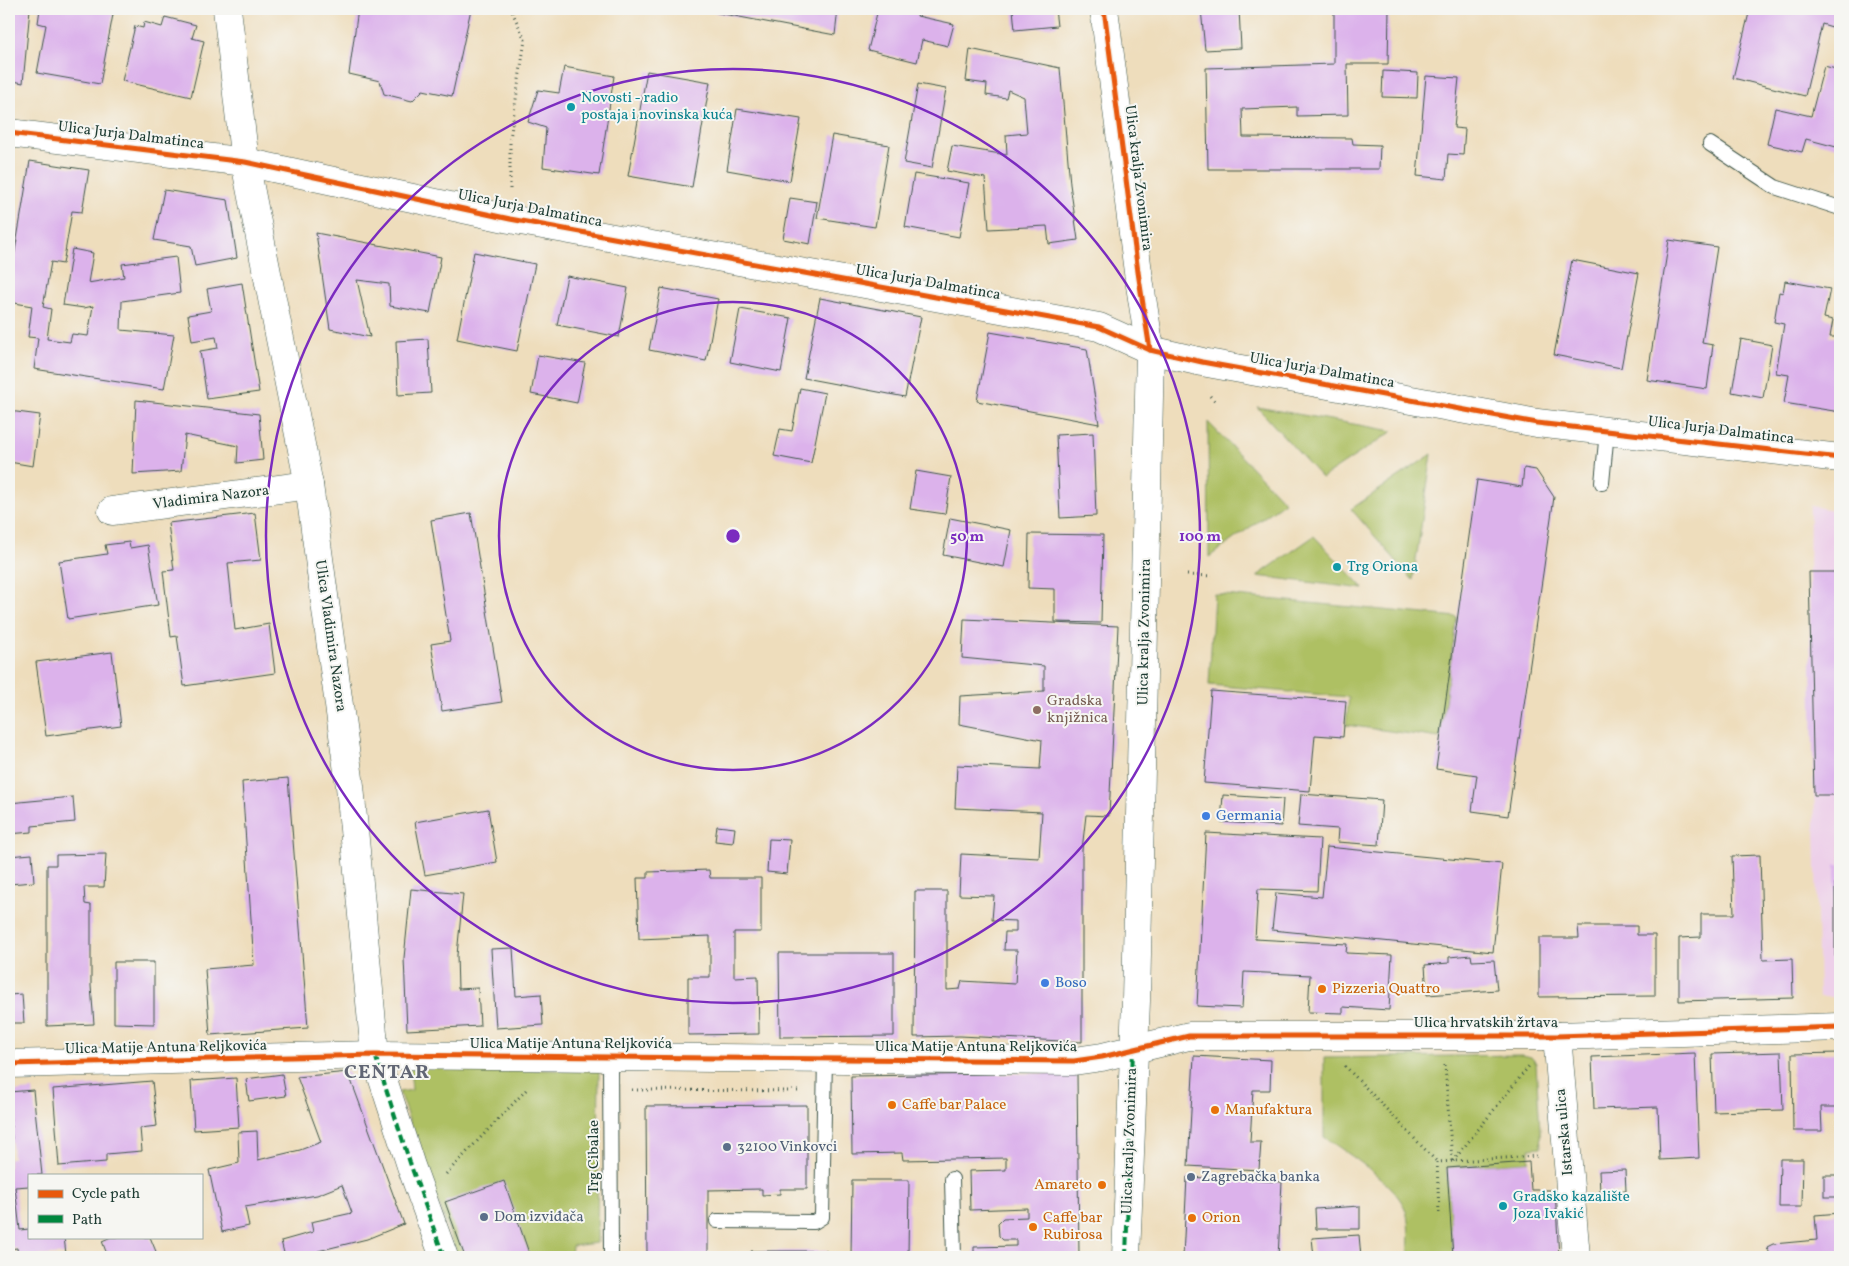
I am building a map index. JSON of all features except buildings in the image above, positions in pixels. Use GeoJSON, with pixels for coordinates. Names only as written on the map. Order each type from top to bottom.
{"type":"FeatureCollection","features":[{"type":"Feature","properties":{"kind":"street","name":"Ulica Vladimira Nazora"},"geometry":{"type":"LineString","coordinates":[[227,9],[246,162],[309,485],[350,786],[376,1055],[444,1257]]}},
{"type":"Feature","properties":{"kind":"street","name":"Ulica kralja Zvonimira"},"geometry":{"type":"LineString","coordinates":[[1104,9],[1150,350],[1136,1001],[1126,1257]]}},
{"type":"Feature","properties":{"kind":"street","name":"Ulica Jurja Dalmatinca"},"geometry":{"type":"LineString","coordinates":[[9,133],[246,162],[510,219],[1099,327],[1150,350],[1202,362],[1528,421],[1840,458]]}},
{"type":"Feature","properties":{"kind":"street","name":"Vladimira Nazora"},"geometry":{"type":"LineString","coordinates":[[112,511],[309,485]]}},
{"type":"Feature","properties":{"kind":"street","name":"Ulica hrvatskih žrtava"},"geometry":{"type":"LineString","coordinates":[[1133,1049],[1189,1036],[1558,1036],[1840,1027]]}},
{"type":"Feature","properties":{"kind":"street","name":"Istarska ulica"},"geometry":{"type":"LineString","coordinates":[[1558,1036],[1576,1257]]}},
{"type":"Feature","properties":{"kind":"street","name":"Ulica Matije Antuna Reljkovića"},"geometry":{"type":"LineString","coordinates":[[9,1064],[376,1055],[1074,1061],[1133,1049]]}},
{"type":"Feature","properties":{"kind":"lane"},"geometry":{"type":"LineString","coordinates":[[1710,144],[1775,186],[1840,208]]}},
{"type":"Feature","properties":{"kind":"lane"},"geometry":{"type":"LineString","coordinates":[[1602,483],[1607,431]]}},
{"type":"Feature","properties":{"kind":"lane","name":"Trg Cibalae"},"geometry":{"type":"LineString","coordinates":[[610,1056],[611,1257]]}},
{"type":"Feature","properties":{"kind":"lane"},"geometry":{"type":"LineString","coordinates":[[717,1221],[814,1222],[822,1217],[825,1058]]}},
{"type":"Feature","properties":{"kind":"lane"},"geometry":{"type":"LineString","coordinates":[[952,1179],[954,1257]]}},
{"type":"Feature","properties":{"kind":"path"},"geometry":{"type":"LineString","coordinates":[[510,219],[510,138],[525,40],[512,9]]}},
{"type":"Feature","properties":{"kind":"path"},"geometry":{"type":"LineString","coordinates":[[1210,396],[1216,403]]}},
{"type":"Feature","properties":{"kind":"path"},"geometry":{"type":"LineString","coordinates":[[1187,575],[1212,576]]}},
{"type":"Feature","properties":{"kind":"path"},"geometry":{"type":"LineString","coordinates":[[1444,1059],[1452,1161]]}},
{"type":"Feature","properties":{"kind":"path"},"geometry":{"type":"LineString","coordinates":[[1452,1161],[1531,1063]]}},
{"type":"Feature","properties":{"kind":"path"},"geometry":{"type":"LineString","coordinates":[[1344,1065],[1437,1162],[1440,1213]]}},
{"type":"Feature","properties":{"kind":"path"},"geometry":{"type":"LineString","coordinates":[[423,1198],[528,1088]]}},
{"type":"Feature","properties":{"kind":"path"},"geometry":{"type":"LineString","coordinates":[[1437,1162],[1567,1154]]}},
{"type":"Feature","properties":{"kind":"shaded area"},"geometry":{"type":"Polygon","coordinates":[[[1810,506],[1840,511],[1840,997],[1819,997],[1809,572],[1810,506]]]}},
{"type":"Feature","properties":{"kind":"green space"},"geometry":{"type":"Polygon","coordinates":[[[1257,407],[1393,431],[1322,478],[1257,407]]]}},
{"type":"Feature","properties":{"kind":"green space"},"geometry":{"type":"Polygon","coordinates":[[[1208,422],[1285,502],[1209,557],[1208,422]]]}},
{"type":"Feature","properties":{"kind":"green space"},"geometry":{"type":"Polygon","coordinates":[[[1432,454],[1413,580],[1351,509],[1432,454]]]}},
{"type":"Feature","properties":{"kind":"green space"},"geometry":{"type":"Polygon","coordinates":[[[1314,536],[1364,589],[1257,576],[1314,536]]]}},
{"type":"Feature","properties":{"kind":"green space"},"geometry":{"type":"Polygon","coordinates":[[[1214,594],[1457,617],[1440,738],[1346,725],[1349,697],[1209,685],[1214,594]]]}},
{"type":"Feature","properties":{"kind":"green space"},"geometry":{"type":"Polygon","coordinates":[[[1521,1055],[1531,1057],[1536,1063],[1541,1148],[1529,1149],[1529,1162],[1447,1168],[1453,1257],[1409,1257],[1407,1216],[1401,1201],[1393,1190],[1358,1160],[1324,1137],[1324,1058],[1521,1055]]]}},
{"type":"Feature","properties":{"kind":"green space"},"geometry":{"type":"Polygon","coordinates":[[[410,1067],[599,1071],[597,1243],[572,1246],[571,1257],[458,1257],[399,1092],[412,1090],[410,1067]]]}},
{"type":"Feature","properties":{"kind":"marked path"},"geometry":{"type":"LineString","coordinates":[[1126,1257],[1133,1049]]}},
{"type":"Feature","properties":{"kind":"marked path"},"geometry":{"type":"LineString","coordinates":[[375,1055],[411,1166],[444,1257]]}},
{"type":"Feature","properties":{"kind":"cycle path"},"geometry":{"type":"LineString","coordinates":[[1104,9],[1150,350]]}},
{"type":"Feature","properties":{"kind":"cycle path"},"geometry":{"type":"LineString","coordinates":[[9,133],[245,162],[510,219],[1099,327],[1150,350],[1202,362],[1537,423],[1840,458]]}},
{"type":"Feature","properties":{"kind":"cycle path"},"geometry":{"type":"LineString","coordinates":[[9,1064],[375,1055],[1074,1061],[1102,1057],[1189,1036],[1557,1036],[1840,1027]]}},
{"type":"Feature","properties":{"kind":"place","name":"Novosti - radio postaja i novinska kuća"},"geometry":{"type":"Point","coordinates":[571,107]}},
{"type":"Feature","properties":{"kind":"place","name":"Trg Oriona"},"geometry":{"type":"Point","coordinates":[1337,567]}},
{"type":"Feature","properties":{"kind":"place","name":"Gradska knjižnica"},"geometry":{"type":"Point","coordinates":[1037,710]}},
{"type":"Feature","properties":{"kind":"place","name":"Germania"},"geometry":{"type":"Point","coordinates":[1206,816]}},
{"type":"Feature","properties":{"kind":"place","name":"Boso"},"geometry":{"type":"Point","coordinates":[1045,983]}},
{"type":"Feature","properties":{"kind":"place","name":"Pizzeria Quattro"},"geometry":{"type":"Point","coordinates":[1322,989]}},
{"type":"Feature","properties":{"kind":"place","name":"Caffe bar Palace"},"geometry":{"type":"Point","coordinates":[892,1105]}},
{"type":"Feature","properties":{"kind":"place","name":"Manufaktura"},"geometry":{"type":"Point","coordinates":[1215,1110]}},
{"type":"Feature","properties":{"kind":"place","name":"32100 Vinkovci"},"geometry":{"type":"Point","coordinates":[727,1147]}},
{"type":"Feature","properties":{"kind":"place","name":"Zagrebačka banka"},"geometry":{"type":"Point","coordinates":[1191,1177]}},
{"type":"Feature","properties":{"kind":"place","name":"Amareto"},"geometry":{"type":"Point","coordinates":[1102,1185]}},
{"type":"Feature","properties":{"kind":"place","name":"Gradsko kazalište Joza Ivakić"},"geometry":{"type":"Point","coordinates":[1503,1206]}},
{"type":"Feature","properties":{"kind":"place","name":"Dom izviđača"},"geometry":{"type":"Point","coordinates":[484,1217]}},
{"type":"Feature","properties":{"kind":"place","name":"Orion"},"geometry":{"type":"Point","coordinates":[1192,1218]}},
{"type":"Feature","properties":{"kind":"place","name":"Caffe bar Rubirosa"},"geometry":{"type":"Point","coordinates":[1033,1227]}},
{"type":"Feature","properties":{"kind":"district","name":"CENTAR"},"geometry":{"type":"Point","coordinates":[387,1073]}}]}
